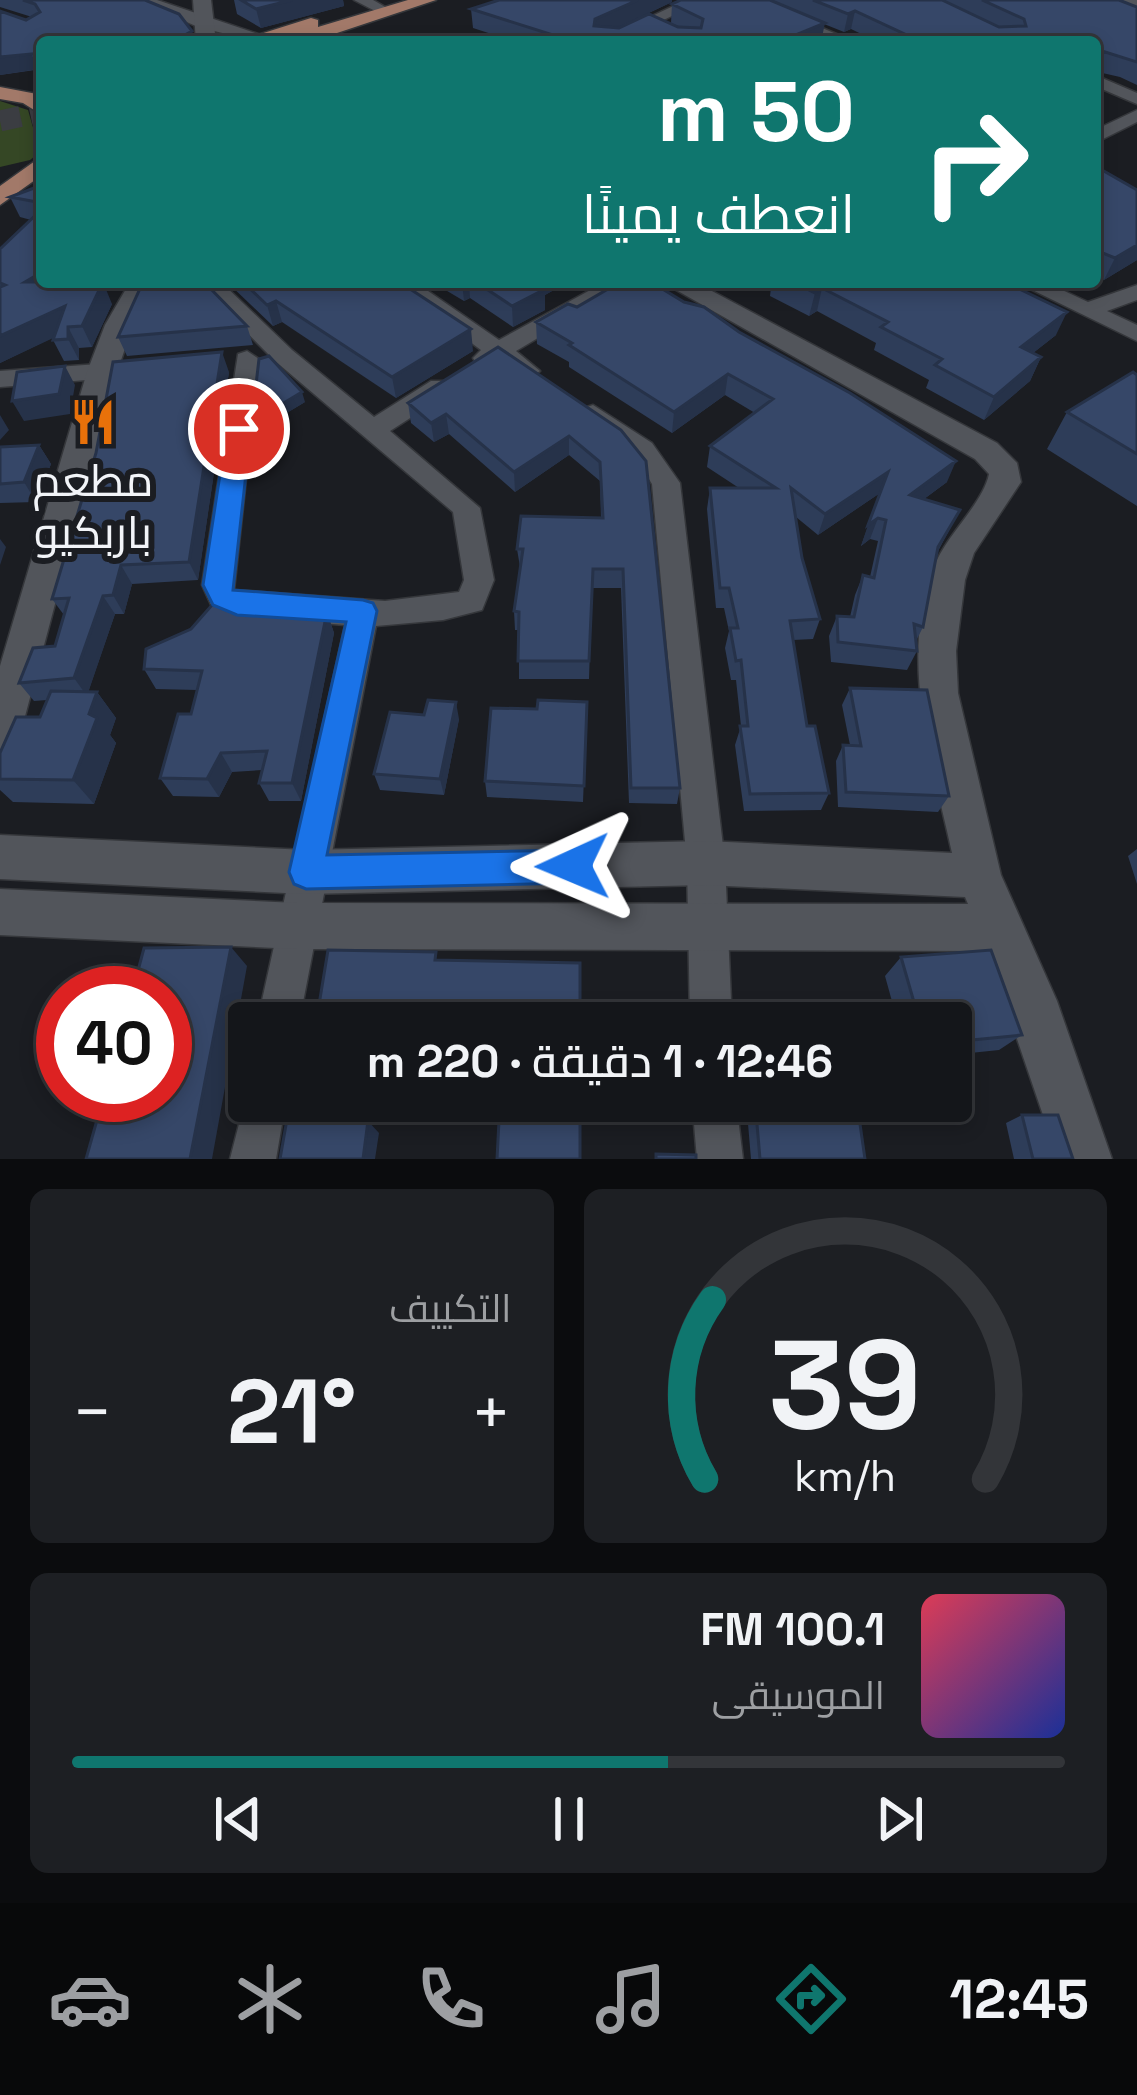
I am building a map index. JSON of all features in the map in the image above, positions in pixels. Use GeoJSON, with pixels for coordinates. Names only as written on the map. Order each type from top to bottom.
{"type":"FeatureCollection","features":[{"type":"Feature","properties":{"kind":"main road"},"geometry":{"type":"LineString","coordinates":[[272,36],[370,4],[416,1]]}},
{"type":"Feature","properties":{"kind":"main road"},"geometry":{"type":"LineString","coordinates":[[308,36],[416,1]]}},
{"type":"Feature","properties":{"kind":"main road"},"geometry":{"type":"LineString","coordinates":[[326,36],[416,1]]}},
{"type":"Feature","properties":{"kind":"main road"},"geometry":{"type":"LineString","coordinates":[[5,93],[36,90]]}},
{"type":"Feature","properties":{"kind":"main road"},"geometry":{"type":"LineString","coordinates":[[5,93],[36,104]]}},
{"type":"Feature","properties":{"kind":"main road"},"geometry":{"type":"LineString","coordinates":[[0,177],[36,165]]}},
{"type":"Feature","properties":{"kind":"main road"},"geometry":{"type":"LineString","coordinates":[[0,198],[36,168]]}},
{"type":"Feature","properties":{"kind":"street"},"geometry":{"type":"LineString","coordinates":[[144,0],[205,33]]}},
{"type":"Feature","properties":{"kind":"street"},"geometry":{"type":"LineString","coordinates":[[202,0],[205,33]]}},
{"type":"Feature","properties":{"kind":"street"},"geometry":{"type":"LineString","coordinates":[[618,36],[698,0]]}},
{"type":"Feature","properties":{"kind":"street"},"geometry":{"type":"LineString","coordinates":[[745,0],[832,36]]}},
{"type":"Feature","properties":{"kind":"street"},"geometry":{"type":"LineString","coordinates":[[1100,0],[1137,15]]}},
{"type":"Feature","properties":{"kind":"street"},"geometry":{"type":"LineString","coordinates":[[1128,0],[1137,4]]}},
{"type":"Feature","properties":{"kind":"street"},"geometry":{"type":"LineString","coordinates":[[649,23],[670,33]]}},
{"type":"Feature","properties":{"kind":"street"},"geometry":{"type":"LineString","coordinates":[[1101,83],[1137,99]]}},
{"type":"Feature","properties":{"kind":"street"},"geometry":{"type":"LineString","coordinates":[[1101,134],[1137,115]]}},
{"type":"Feature","properties":{"kind":"street"},"geometry":{"type":"LineString","coordinates":[[0,735],[102,372],[119,325],[140,288]]}},
{"type":"Feature","properties":{"kind":"street"},"geometry":{"type":"LineString","coordinates":[[214,288],[283,355],[466,508],[479,580],[471,601],[440,611],[363,611],[237,604],[223,598],[217,585],[237,359],[283,355]]}},
{"type":"Feature","properties":{"kind":"street"},"geometry":{"type":"LineString","coordinates":[[409,288],[644,449],[666,484],[706,863],[710,1002]]}},
{"type":"Feature","properties":{"kind":"street"},"geometry":{"type":"LineString","coordinates":[[371,431],[497,350],[610,288]]}},
{"type":"Feature","properties":{"kind":"street"},"geometry":{"type":"LineString","coordinates":[[647,288],[1002,483]]}},
{"type":"Feature","properties":{"kind":"street"},"geometry":{"type":"LineString","coordinates":[[687,288],[986,452],[1005,472],[958,549],[940,614],[938,692],[979,876],[1085,1159]]}},
{"type":"Feature","properties":{"kind":"street"},"geometry":{"type":"LineString","coordinates":[[1041,288],[1137,334]]}},
{"type":"Feature","properties":{"kind":"street"},"geometry":{"type":"LineString","coordinates":[[1091,310],[1137,292]]}},
{"type":"Feature","properties":{"kind":"street"},"geometry":{"type":"LineString","coordinates":[[0,379],[143,368]]}},
{"type":"Feature","properties":{"kind":"street"},"geometry":{"type":"LineString","coordinates":[[282,1002],[363,611]]}},
{"type":"Feature","properties":{"kind":"street"},"geometry":{"type":"LineString","coordinates":[[0,856],[306,872],[706,863],[979,876]]}},
{"type":"Feature","properties":{"kind":"street"},"geometry":{"type":"LineString","coordinates":[[0,912],[296,926],[1002,928]]}},
{"type":"Feature","properties":{"kind":"street"},"geometry":{"type":"LineString","coordinates":[[253,1159],[259,1122]]}},
{"type":"Feature","properties":{"kind":"street"},"geometry":{"type":"LineString","coordinates":[[717,1122],[721,1159]]}},
{"type":"Feature","properties":{"kind":"green space"},"geometry":{"type":"Polygon","coordinates":[[[0,101],[28,110],[36,155],[0,167],[0,101]]]}},
{"type":"Feature","properties":{"kind":"building"},"geometry":{"type":"Polygon","coordinates":[[[23,0],[145,0],[179,14],[192,31],[183,36],[36,36],[36,54],[0,57],[0,11],[26,20],[40,12],[35,4],[23,0]]]}},
{"type":"Feature","properties":{"kind":"building"},"geometry":{"type":"Polygon","coordinates":[[[241,0],[292,0],[256,9],[241,0]]]}},
{"type":"Feature","properties":{"kind":"building"},"geometry":{"type":"Polygon","coordinates":[[[499,0],[638,0],[595,19],[594,26],[619,28],[649,14],[678,27],[701,28],[703,19],[672,4],[681,0],[770,0],[825,23],[798,34],[803,36],[556,36],[471,9],[499,0]]]}},
{"type":"Feature","properties":{"kind":"building"},"geometry":{"type":"Polygon","coordinates":[[[813,0],[942,0],[999,27],[1026,26],[1024,19],[982,0],[1119,0],[1137,7],[1137,62],[1102,51],[1101,60],[1101,36],[909,36],[855,11],[848,14],[813,0]]]}},
{"type":"Feature","properties":{"kind":"building"},"geometry":{"type":"Polygon","coordinates":[[[1101,169],[1137,190],[1137,245],[1115,258],[1103,253],[1101,169]]]}},
{"type":"Feature","properties":{"kind":"building"},"geometry":{"type":"Polygon","coordinates":[[[36,187],[36,202],[10,197],[36,187]]]}},
{"type":"Feature","properties":{"kind":"building"},"geometry":{"type":"Polygon","coordinates":[[[36,215],[36,276],[25,282],[36,282],[36,288],[100,288],[82,326],[68,327],[68,339],[53,340],[65,306],[0,336],[0,287],[5,285],[0,283],[0,249],[36,215]]]}},
{"type":"Feature","properties":{"kind":"building"},"geometry":{"type":"Polygon","coordinates":[[[140,288],[210,288],[247,326],[118,337],[140,288]]]}},
{"type":"Feature","properties":{"kind":"building"},"geometry":{"type":"Polygon","coordinates":[[[249,288],[409,288],[471,329],[392,377],[276,301],[267,305],[249,288]]]}},
{"type":"Feature","properties":{"kind":"building"},"geometry":{"type":"Polygon","coordinates":[[[485,288],[545,289],[512,306],[485,288]]]}},
{"type":"Feature","properties":{"kind":"building"},"geometry":{"type":"Polygon","coordinates":[[[610,288],[661,288],[704,307],[956,461],[910,495],[960,510],[938,547],[923,627],[914,624],[917,651],[838,642],[837,616],[854,617],[863,575],[874,578],[886,520],[878,518],[868,525],[888,472],[825,514],[791,488],[802,558],[820,619],[790,621],[807,726],[815,726],[829,793],[750,794],[740,726],[748,726],[741,660],[736,661],[730,628],[738,628],[729,588],[720,588],[710,488],[776,488],[710,446],[773,399],[728,374],[674,412],[536,322],[568,304],[577,307],[610,288]]]}},
{"type":"Feature","properties":{"kind":"building"},"geometry":{"type":"Polygon","coordinates":[[[822,288],[1017,288],[1067,312],[1021,347],[1041,357],[994,397],[935,365],[942,359],[881,327],[888,322],[822,288]]]}},
{"type":"Feature","properties":{"kind":"building"},"geometry":{"type":"Polygon","coordinates":[[[498,347],[621,430],[646,461],[680,788],[631,788],[623,569],[593,569],[589,661],[518,661],[519,612],[514,611],[523,549],[517,549],[521,516],[603,518],[600,462],[569,436],[514,472],[446,414],[431,423],[408,403],[498,347]]]}},
{"type":"Feature","properties":{"kind":"building"},"geometry":{"type":"Polygon","coordinates":[[[222,352],[189,562],[121,565],[113,595],[103,596],[74,678],[19,683],[33,648],[55,646],[69,598],[52,599],[96,453],[113,362],[222,352]]]}},
{"type":"Feature","properties":{"kind":"building"},"geometry":{"type":"Polygon","coordinates":[[[269,356],[302,392],[277,407],[253,410],[259,359],[269,356]]]}},
{"type":"Feature","properties":{"kind":"building"},"geometry":{"type":"Polygon","coordinates":[[[65,366],[59,394],[12,401],[17,372],[65,366]]]}},
{"type":"Feature","properties":{"kind":"building"},"geometry":{"type":"Polygon","coordinates":[[[1133,372],[1137,375],[1137,454],[1067,412],[1133,372]]]}},
{"type":"Feature","properties":{"kind":"building"},"geometry":{"type":"Polygon","coordinates":[[[39,445],[24,482],[0,484],[0,447],[39,445]]]}},
{"type":"Feature","properties":{"kind":"building"},"geometry":{"type":"Polygon","coordinates":[[[212,605],[244,607],[241,614],[327,612],[292,783],[259,783],[267,751],[221,753],[207,779],[160,778],[178,714],[191,714],[202,671],[144,669],[146,649],[191,629],[212,605]]]}},
{"type":"Feature","properties":{"kind":"building"},"geometry":{"type":"Polygon","coordinates":[[[850,688],[927,690],[949,796],[846,792],[843,745],[861,746],[850,688]]]}},
{"type":"Feature","properties":{"kind":"building"},"geometry":{"type":"Polygon","coordinates":[[[51,691],[97,692],[89,714],[97,718],[73,780],[0,779],[0,753],[16,717],[40,717],[51,691]]]}},
{"type":"Feature","properties":{"kind":"building"},"geometry":{"type":"Polygon","coordinates":[[[428,700],[456,702],[440,779],[374,774],[390,712],[424,715],[428,700]]]}},
{"type":"Feature","properties":{"kind":"building"},"geometry":{"type":"Polygon","coordinates":[[[538,700],[587,702],[584,786],[485,781],[491,708],[537,709],[538,700]]]}},
{"type":"Feature","properties":{"kind":"building"},"geometry":{"type":"Polygon","coordinates":[[[231,947],[190,1159],[86,1159],[96,1122],[192,1122],[192,966],[139,966],[144,948],[231,947]]]}},
{"type":"Feature","properties":{"kind":"building"},"geometry":{"type":"Polygon","coordinates":[[[328,950],[436,952],[435,960],[580,963],[580,1002],[319,1002],[328,950]]]}},
{"type":"Feature","properties":{"kind":"building"},"geometry":{"type":"Polygon","coordinates":[[[991,950],[1022,1035],[972,1040],[972,1002],[914,1002],[901,957],[991,950]]]}},
{"type":"Feature","properties":{"kind":"building"},"geometry":{"type":"Polygon","coordinates":[[[1022,1115],[1058,1115],[1073,1159],[1033,1159],[1022,1115]]]}},
{"type":"Feature","properties":{"kind":"building"},"geometry":{"type":"Polygon","coordinates":[[[286,1122],[368,1122],[363,1159],[280,1159],[286,1122]]]}},
{"type":"Feature","properties":{"kind":"building"},"geometry":{"type":"Polygon","coordinates":[[[499,1122],[580,1122],[580,1159],[497,1159],[499,1122]]]}},
{"type":"Feature","properties":{"kind":"building"},"geometry":{"type":"Polygon","coordinates":[[[757,1122],[860,1122],[865,1159],[760,1159],[757,1122]]]}},
{"type":"Feature","properties":{"kind":"building"},"geometry":{"type":"Polygon","coordinates":[[[656,1154],[696,1155],[696,1159],[656,1159],[656,1154]]]}},
{"type":"Feature","properties":{"kind":"tunnel"},"geometry":{"type":"LineString","coordinates":[[0,121],[36,113]]}},
{"type":"Feature","properties":{"kind":"place","name":"مطعم باربكيو"},"geometry":{"type":"Point","coordinates":[93,422]}},
{"type":"Feature","properties":{"kind":"route"},"geometry":{"type":"LineString","coordinates":[[239,429],[217,585],[223,598],[237,604],[363,611],[306,872],[573,866]]}}]}
